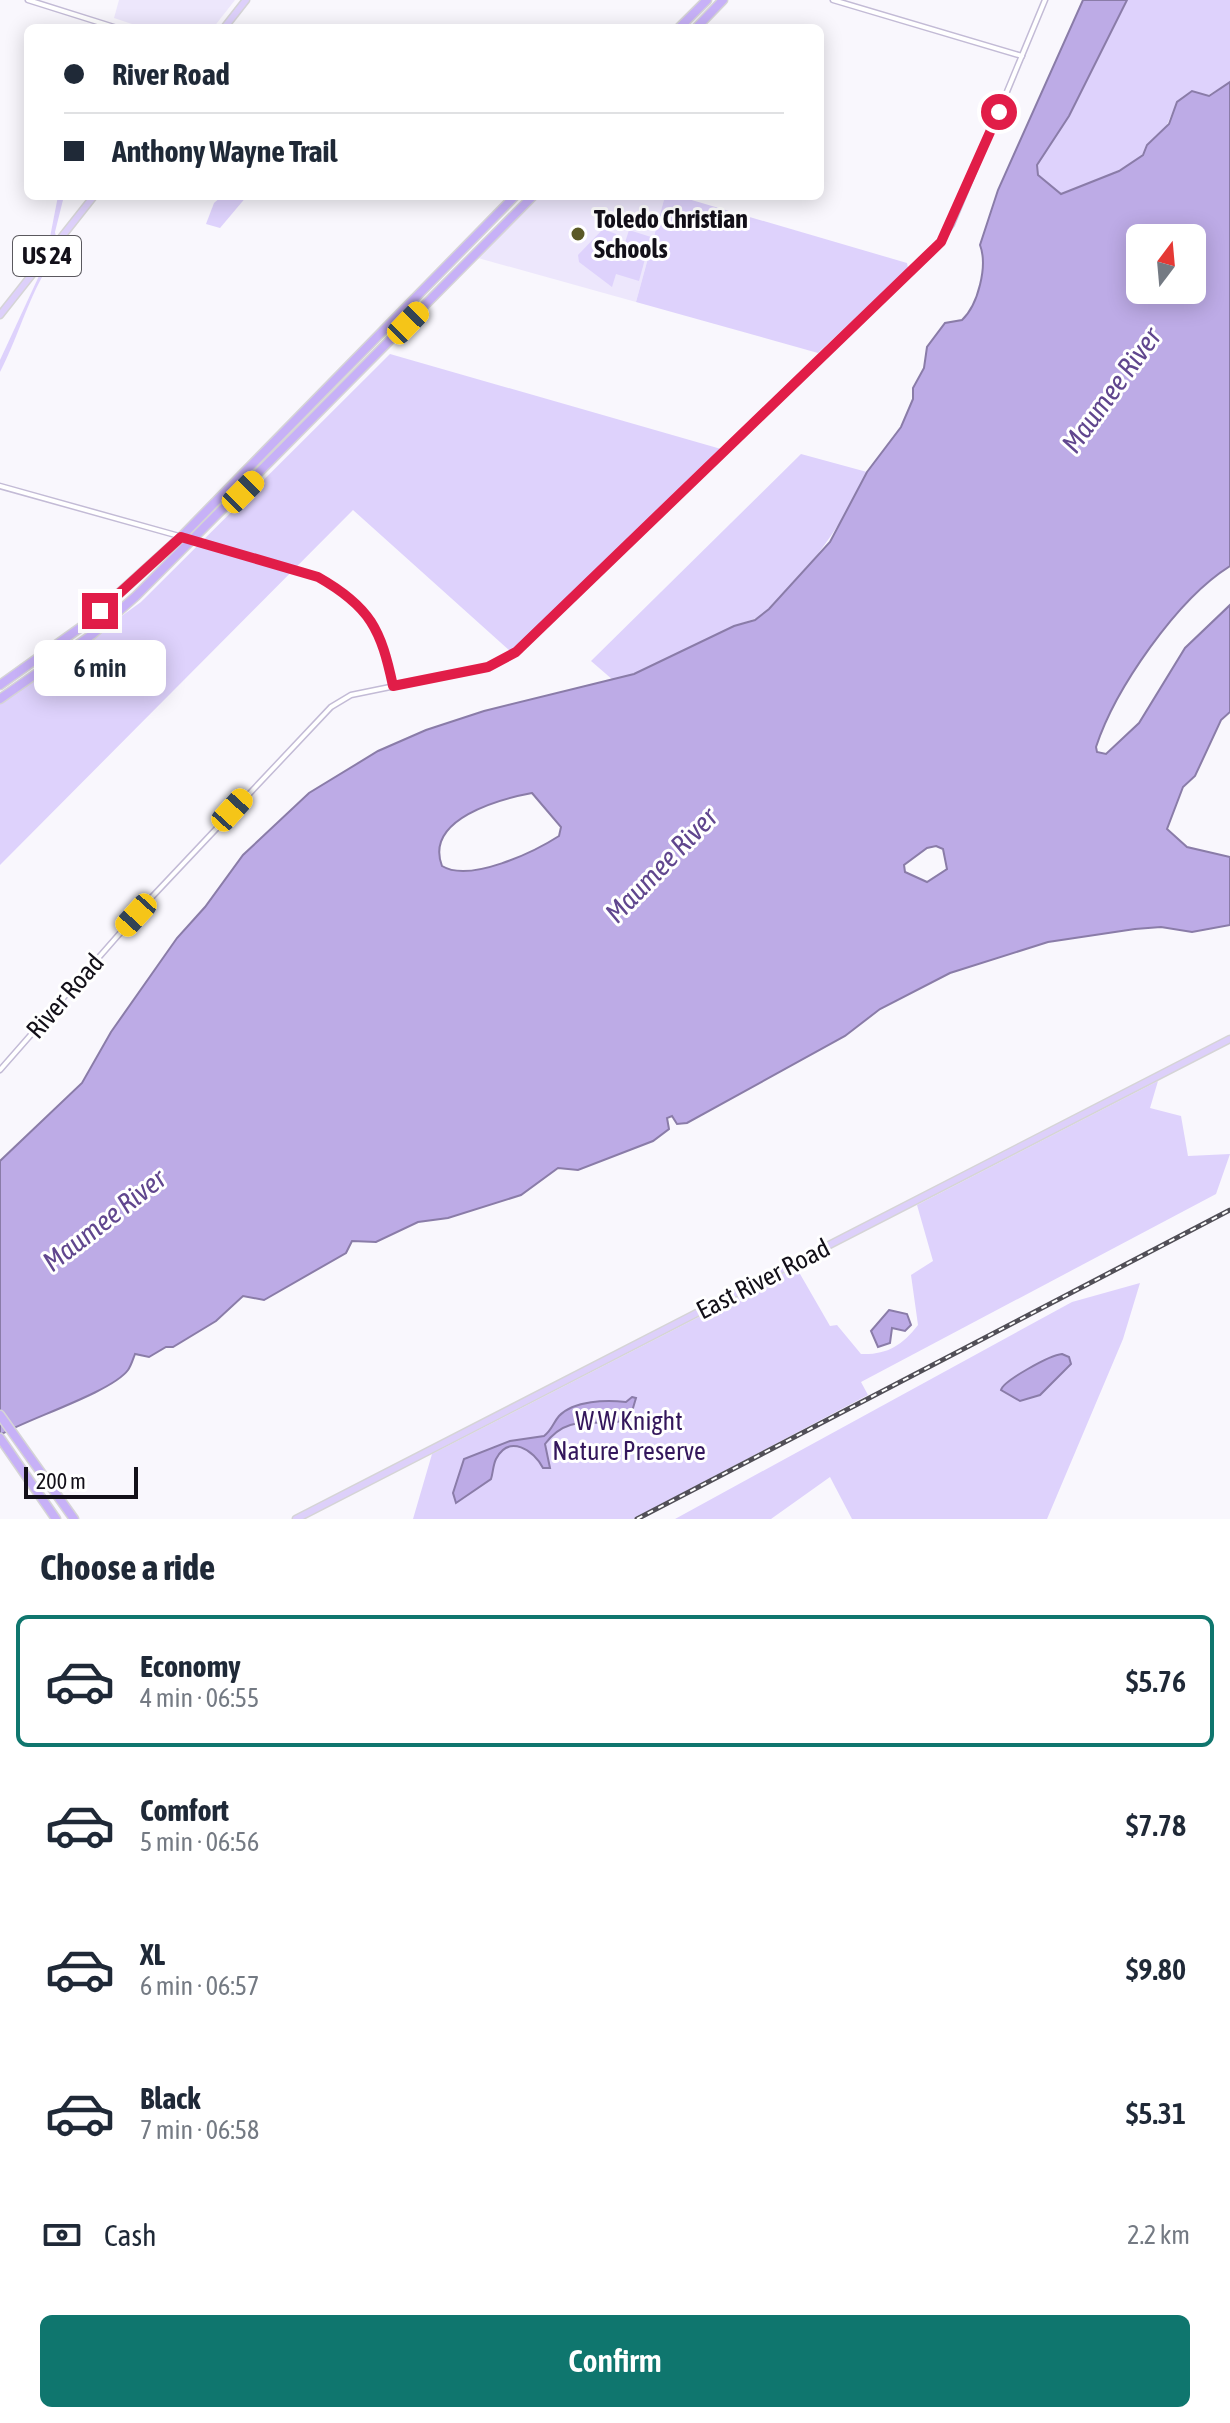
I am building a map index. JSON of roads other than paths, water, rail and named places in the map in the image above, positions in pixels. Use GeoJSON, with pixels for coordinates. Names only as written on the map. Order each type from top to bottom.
{"type":"FeatureCollection","features":[{"type":"Feature","properties":{"kind":"highway"},"geometry":{"type":"LineString","coordinates":[[683,24],[707,0]]}},
{"type":"Feature","properties":{"kind":"highway"},"geometry":{"type":"LineString","coordinates":[[698,24],[717,0]]}},
{"type":"Feature","properties":{"kind":"highway"},"geometry":{"type":"LineString","coordinates":[[699,24],[723,0]]}},
{"type":"Feature","properties":{"kind":"highway"},"geometry":{"type":"LineString","coordinates":[[0,685],[84,625],[181,537],[511,200]]}},
{"type":"Feature","properties":{"kind":"highway"},"geometry":{"type":"LineString","coordinates":[[0,699],[93,634],[195,541],[529,200]]}},
{"type":"Feature","properties":{"kind":"highway"},"geometry":{"type":"LineString","coordinates":[[195,541],[196,529],[226,491]]}},
{"type":"Feature","properties":{"kind":"highway"},"geometry":{"type":"LineString","coordinates":[[136,596],[179,548],[181,537]]}},
{"type":"Feature","properties":{"kind":"highway"},"geometry":{"type":"LineString","coordinates":[[0,1415],[74,1519]]}},
{"type":"Feature","properties":{"kind":"highway"},"geometry":{"type":"LineString","coordinates":[[0,1438],[56,1519]]}},
{"type":"Feature","properties":{"kind":"main road"},"geometry":{"type":"LineString","coordinates":[[227,24],[246,0]]}},
{"type":"Feature","properties":{"kind":"main road","name":"US 24"},"geometry":{"type":"LineString","coordinates":[[0,315],[91,200]]}},
{"type":"Feature","properties":{"kind":"main road","name":"East River Road"},"geometry":{"type":"LineString","coordinates":[[296,1519],[1230,1039]]}},
{"type":"Feature","properties":{"kind":"street"},"geometry":{"type":"LineString","coordinates":[[28,0],[104,24]]}},
{"type":"Feature","properties":{"kind":"street"},"geometry":{"type":"LineString","coordinates":[[833,0],[1022,56]]}},
{"type":"Feature","properties":{"kind":"street","name":"River Road"},"geometry":{"type":"LineString","coordinates":[[0,1070],[150,899],[331,707],[351,695],[488,667],[516,652],[935,249],[952,224],[1045,0]]}},
{"type":"Feature","properties":{"kind":"street"},"geometry":{"type":"LineString","coordinates":[[0,486],[318,577],[342,592],[370,618],[381,635],[393,686]]}},
{"type":"Feature","properties":{"kind":"water","name":"Maumee River"},"geometry":{"type":"Polygon","coordinates":[[[1083,0],[1127,0],[1069,116],[1037,165],[1038,175],[1061,194],[1119,171],[1143,155],[1147,145],[1169,124],[1177,102],[1192,91],[1209,96],[1230,82],[1230,566],[1189,600],[1150,647],[1118,699],[1096,747],[1097,752],[1106,754],[1139,723],[1185,648],[1230,605],[1230,712],[1221,720],[1195,776],[1183,787],[1167,829],[1187,847],[1230,857],[1230,925],[1192,932],[1161,927],[1135,929],[1048,942],[950,973],[880,1009],[845,1036],[687,1123],[677,1124],[672,1116],[667,1118],[669,1129],[653,1141],[578,1170],[558,1168],[521,1195],[448,1218],[418,1222],[376,1242],[352,1241],[346,1253],[264,1300],[243,1296],[216,1321],[173,1347],[166,1347],[149,1357],[135,1354],[128,1370],[105,1387],[0,1435],[0,1161],[82,1083],[111,1032],[177,938],[205,907],[243,855],[309,793],[378,751],[426,730],[484,711],[634,674],[734,626],[755,620],[769,609],[830,542],[867,472],[901,427],[913,399],[913,388],[924,368],[927,347],[945,323],[962,320],[973,305],[982,274],[980,245],[998,190],[1083,0]],[[532,793],[485,806],[454,824],[444,836],[439,850],[442,866],[469,871],[485,868],[518,857],[559,836],[561,827],[532,793]],[[936,846],[927,848],[904,865],[905,872],[927,882],[947,869],[943,849],[936,846]]]}},
{"type":"Feature","properties":{"kind":"water"},"geometry":{"type":"Polygon","coordinates":[[[889,1310],[907,1314],[911,1325],[905,1331],[892,1328],[890,1343],[878,1347],[871,1331],[889,1310]]]}},
{"type":"Feature","properties":{"kind":"water"},"geometry":{"type":"Polygon","coordinates":[[[1062,1354],[1069,1357],[1071,1364],[1040,1395],[1020,1401],[1001,1390],[1028,1369],[1062,1354]]]}},
{"type":"Feature","properties":{"kind":"water"},"geometry":{"type":"Polygon","coordinates":[[[632,1397],[636,1398],[630,1418],[619,1422],[576,1424],[555,1433],[545,1444],[550,1468],[543,1468],[534,1455],[521,1447],[508,1447],[501,1451],[491,1479],[456,1503],[453,1493],[464,1459],[510,1441],[544,1436],[559,1416],[573,1407],[600,1401],[626,1402],[632,1397]]]}},
{"type":"Feature","properties":{"kind":"railway"},"geometry":{"type":"LineString","coordinates":[[637,1519],[1230,1210]]}},
{"type":"Feature","properties":{"kind":"place","name":"Toledo Christian Schools"},"geometry":{"type":"Point","coordinates":[578,234]}},
{"type":"Feature","properties":{"kind":"park label","name":"W W Knight Nature Preserve"},"geometry":{"type":"Point","coordinates":[629,1436]}}]}
